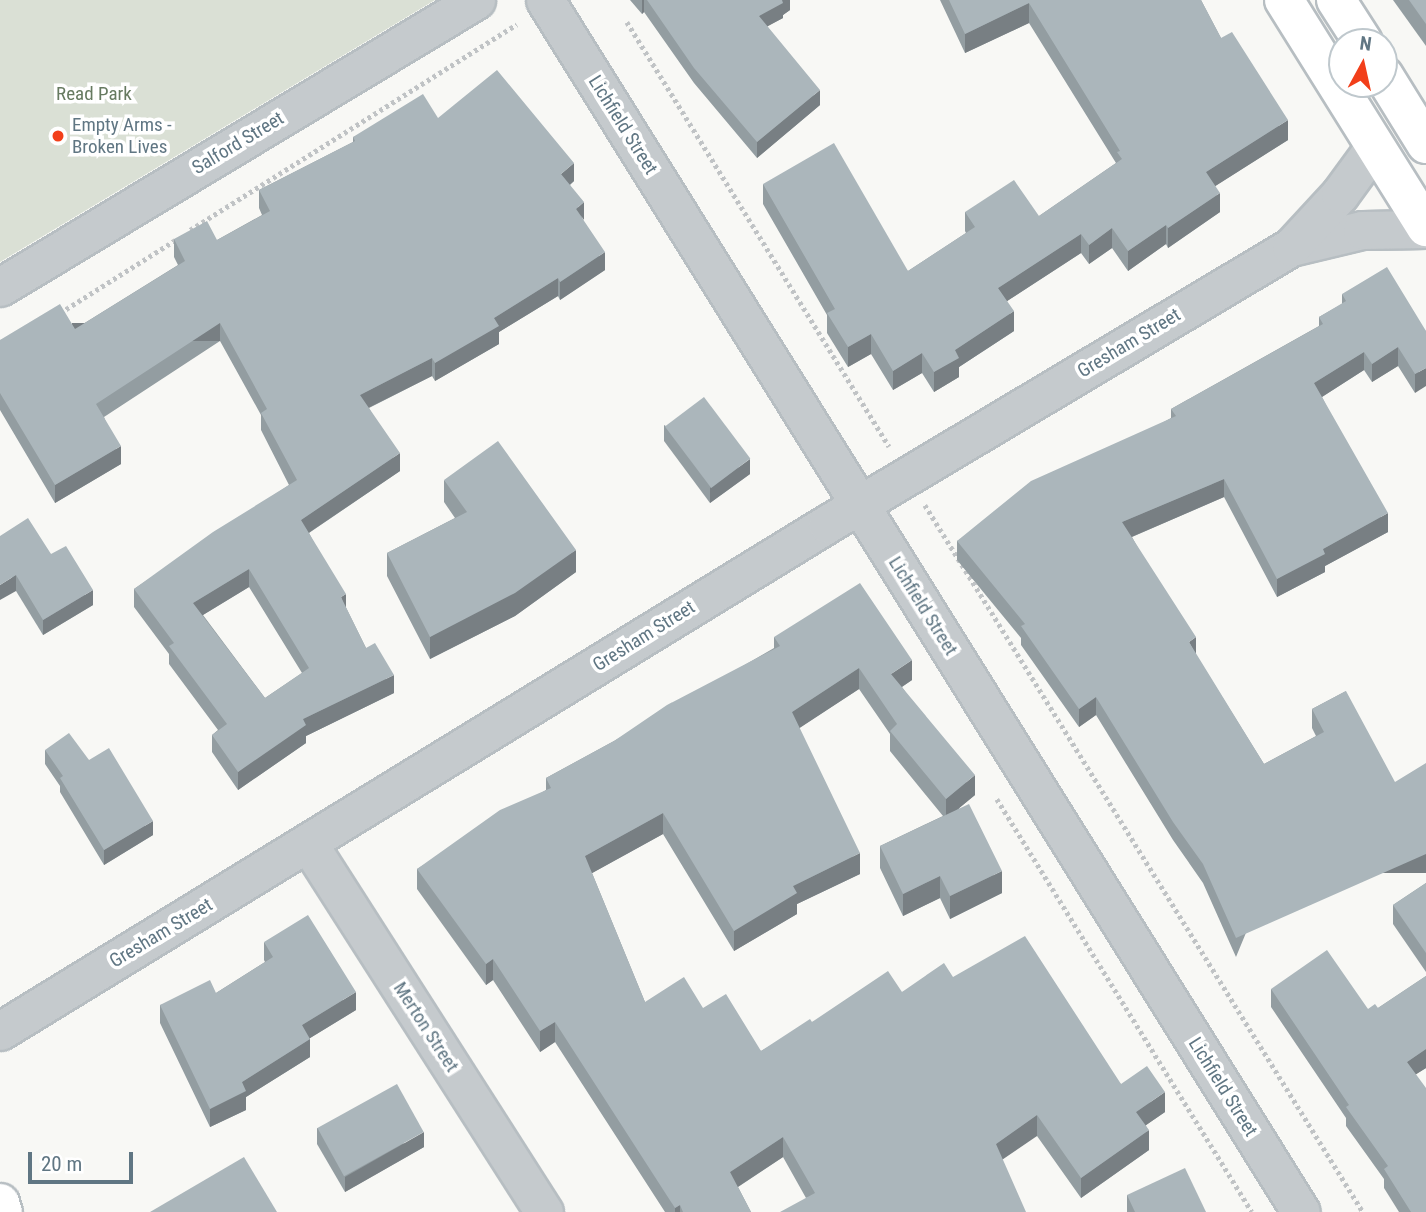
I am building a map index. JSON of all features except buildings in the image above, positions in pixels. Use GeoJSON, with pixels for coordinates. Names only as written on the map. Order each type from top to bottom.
{"type":"FeatureCollection","features":[{"type":"Feature","properties":{"kind":"main road"},"geometry":{"type":"LineString","coordinates":[[1284,0],[1426,228]]}},
{"type":"Feature","properties":{"kind":"main road"},"geometry":{"type":"LineString","coordinates":[[1336,0],[1354,28]]}},
{"type":"Feature","properties":{"kind":"main road"},"geometry":{"type":"LineString","coordinates":[[1398,95],[1421,125]]}},
{"type":"Feature","properties":{"kind":"main road"},"geometry":{"type":"LineString","coordinates":[[0,1203],[3,1212]]}},
{"type":"Feature","properties":{"kind":"street","name":"Salford Street"},"geometry":{"type":"LineString","coordinates":[[0,287],[476,0]]}},
{"type":"Feature","properties":{"kind":"street","name":"Lichfield Street"},"geometry":{"type":"LineString","coordinates":[[545,0],[1301,1212]]}},
{"type":"Feature","properties":{"kind":"street","name":"Gresham Street"},"geometry":{"type":"LineString","coordinates":[[0,1031],[859,504],[1291,247],[1340,194],[1374,146]]}},
{"type":"Feature","properties":{"kind":"street","name":"Gresham Street"},"geometry":{"type":"LineString","coordinates":[[1291,247],[1362,230],[1426,228]]}},
{"type":"Feature","properties":{"kind":"street","name":"Merton Street"},"geometry":{"type":"LineString","coordinates":[[308,843],[544,1212]]}},
{"type":"Feature","properties":{"kind":"path"},"geometry":{"type":"LineString","coordinates":[[626,22],[1363,1212]]}},
{"type":"Feature","properties":{"kind":"path"},"geometry":{"type":"LineString","coordinates":[[59,313],[518,24]]}},
{"type":"Feature","properties":{"kind":"green space","name":"Read Park"},"geometry":{"type":"Polygon","coordinates":[[[0,0],[435,0],[0,262],[0,0]]]}},
{"type":"Feature","properties":{"kind":"place","name":"Empty Arms - Broken Lives"},"geometry":{"type":"Point","coordinates":[58,136]}}]}
